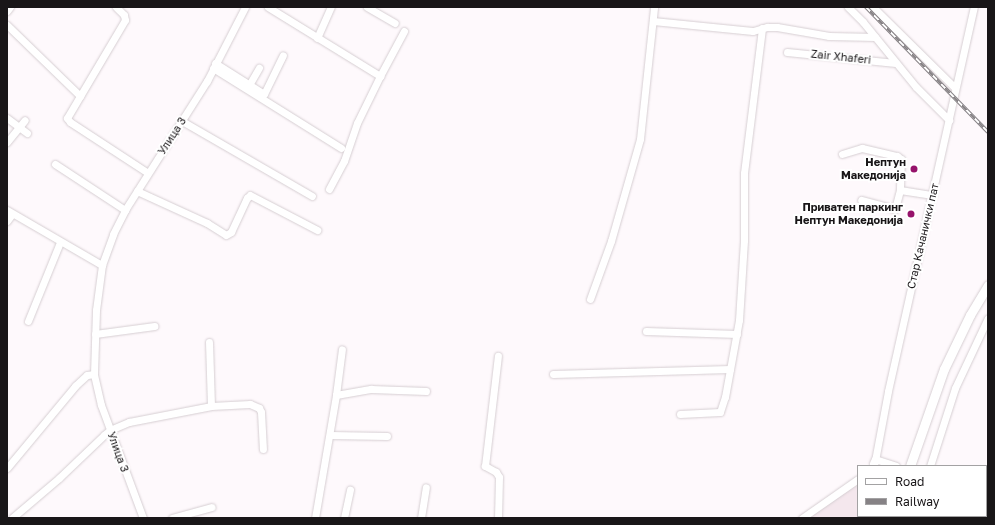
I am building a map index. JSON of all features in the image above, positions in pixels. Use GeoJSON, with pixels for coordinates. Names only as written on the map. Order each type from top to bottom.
{"type":"FeatureCollection","features":[{"type":"Feature","properties":{"kind":"street"},"geometry":{"type":"LineString","coordinates":[[7,11],[10,7]]}},
{"type":"Feature","properties":{"kind":"street"},"geometry":{"type":"LineString","coordinates":[[116,7],[124,15],[125,20],[68,116],[70,122],[148,173]]}},
{"type":"Feature","properties":{"kind":"street","name":"Улица 3"},"geometry":{"type":"LineString","coordinates":[[142,518],[102,406],[94,374],[102,265],[113,234],[125,210],[182,121],[214,66],[245,7]]}},
{"type":"Feature","properties":{"kind":"street"},"geometry":{"type":"LineString","coordinates":[[268,7],[380,76]]}},
{"type":"Feature","properties":{"kind":"street"},"geometry":{"type":"LineString","coordinates":[[317,38],[331,7]]}},
{"type":"Feature","properties":{"kind":"street"},"geometry":{"type":"LineString","coordinates":[[367,7],[395,23]]}},
{"type":"Feature","properties":{"kind":"street"},"geometry":{"type":"LineString","coordinates":[[590,299],[611,241],[640,139],[654,7]]}},
{"type":"Feature","properties":{"kind":"street"},"geometry":{"type":"LineString","coordinates":[[848,7],[863,22],[895,63],[949,120]]}},
{"type":"Feature","properties":{"kind":"street"},"geometry":{"type":"LineString","coordinates":[[873,7],[955,88]]}},
{"type":"Feature","properties":{"kind":"street","name":"Стар Качанички пат"},"geometry":{"type":"LineString","coordinates":[[874,463],[888,391],[974,7]]}},
{"type":"Feature","properties":{"kind":"street"},"geometry":{"type":"LineString","coordinates":[[653,21],[753,31],[762,28],[777,28],[829,36],[875,38]]}},
{"type":"Feature","properties":{"kind":"street"},"geometry":{"type":"LineString","coordinates":[[7,26],[80,96]]}},
{"type":"Feature","properties":{"kind":"street"},"geometry":{"type":"LineString","coordinates":[[680,414],[720,412],[725,397],[739,320],[744,240],[744,173],[762,28]]}},
{"type":"Feature","properties":{"kind":"street"},"geometry":{"type":"LineString","coordinates":[[329,189],[344,161],[357,124],[404,31]]}},
{"type":"Feature","properties":{"kind":"street","name":"Zair Xhaferi"},"geometry":{"type":"LineString","coordinates":[[787,52],[895,63]]}},
{"type":"Feature","properties":{"kind":"street"},"geometry":{"type":"LineString","coordinates":[[214,66],[264,94],[283,55]]}},
{"type":"Feature","properties":{"kind":"street"},"geometry":{"type":"LineString","coordinates":[[214,66],[341,148]]}},
{"type":"Feature","properties":{"kind":"street"},"geometry":{"type":"LineString","coordinates":[[249,85],[259,68]]}},
{"type":"Feature","properties":{"kind":"street"},"geometry":{"type":"LineString","coordinates":[[7,118],[27,133]]}},
{"type":"Feature","properties":{"kind":"street"},"geometry":{"type":"LineString","coordinates":[[7,142],[25,120]]}},
{"type":"Feature","properties":{"kind":"street"},"geometry":{"type":"LineString","coordinates":[[182,121],[312,196]]}},
{"type":"Feature","properties":{"kind":"street"},"geometry":{"type":"LineString","coordinates":[[842,154],[862,148],[896,156],[901,159],[900,190],[895,209],[862,200]]}},
{"type":"Feature","properties":{"kind":"street"},"geometry":{"type":"LineString","coordinates":[[55,164],[125,210]]}},
{"type":"Feature","properties":{"kind":"street"},"geometry":{"type":"LineString","coordinates":[[900,190],[933,195]]}},
{"type":"Feature","properties":{"kind":"street"},"geometry":{"type":"LineString","coordinates":[[137,191],[207,223],[226,235],[231,232],[247,198],[250,195],[317,230]]}},
{"type":"Feature","properties":{"kind":"street"},"geometry":{"type":"LineString","coordinates":[[7,221],[9,212],[102,265]]}},
{"type":"Feature","properties":{"kind":"street"},"geometry":{"type":"LineString","coordinates":[[28,321],[60,242]]}},
{"type":"Feature","properties":{"kind":"street"},"geometry":{"type":"LineString","coordinates":[[910,465],[944,370],[970,315],[988,285]]}},
{"type":"Feature","properties":{"kind":"street"},"geometry":{"type":"LineString","coordinates":[[930,465],[955,388],[988,318]]}},
{"type":"Feature","properties":{"kind":"street"},"geometry":{"type":"LineString","coordinates":[[96,334],[154,326]]}},
{"type":"Feature","properties":{"kind":"street"},"geometry":{"type":"LineString","coordinates":[[646,331],[737,334]]}},
{"type":"Feature","properties":{"kind":"street"},"geometry":{"type":"LineString","coordinates":[[209,342],[211,406]]}},
{"type":"Feature","properties":{"kind":"street"},"geometry":{"type":"LineString","coordinates":[[315,518],[330,435],[342,349]]}},
{"type":"Feature","properties":{"kind":"street"},"geometry":{"type":"LineString","coordinates":[[498,356],[485,466],[496,472],[499,477],[498,518]]}},
{"type":"Feature","properties":{"kind":"street"},"geometry":{"type":"LineString","coordinates":[[553,374],[730,369]]}},
{"type":"Feature","properties":{"kind":"street"},"geometry":{"type":"LineString","coordinates":[[7,468],[75,386],[87,375],[94,374]]}},
{"type":"Feature","properties":{"kind":"street"},"geometry":{"type":"LineString","coordinates":[[336,395],[372,389],[426,391]]}},
{"type":"Feature","properties":{"kind":"street"},"geometry":{"type":"LineString","coordinates":[[12,518],[53,483],[110,430],[129,422],[211,406],[250,404],[259,408],[261,412],[264,449]]}},
{"type":"Feature","properties":{"kind":"street"},"geometry":{"type":"LineString","coordinates":[[330,435],[387,436]]}},
{"type":"Feature","properties":{"kind":"street"},"geometry":{"type":"LineString","coordinates":[[874,463],[889,465]]}},
{"type":"Feature","properties":{"kind":"street"},"geometry":{"type":"LineString","coordinates":[[802,518],[857,480]]}},
{"type":"Feature","properties":{"kind":"street"},"geometry":{"type":"LineString","coordinates":[[421,518],[426,487]]}},
{"type":"Feature","properties":{"kind":"street"},"geometry":{"type":"LineString","coordinates":[[344,518],[350,490]]}},
{"type":"Feature","properties":{"kind":"street"},"geometry":{"type":"LineString","coordinates":[[172,518],[212,507]]}},
{"type":"Feature","properties":{"kind":"shaded area"},"geometry":{"type":"Polygon","coordinates":[[[857,485],[857,517],[868,517],[868,518],[806,518],[857,485]]]}},
{"type":"Feature","properties":{"kind":"railway"},"geometry":{"type":"LineString","coordinates":[[866,7],[988,132]]}},
{"type":"Feature","properties":{"kind":"place","name":"Нептун Македонија"},"geometry":{"type":"Point","coordinates":[914,169]}},
{"type":"Feature","properties":{"kind":"place","name":"Приватен паркинг Нептун Македонија"},"geometry":{"type":"Point","coordinates":[911,214]}}]}
